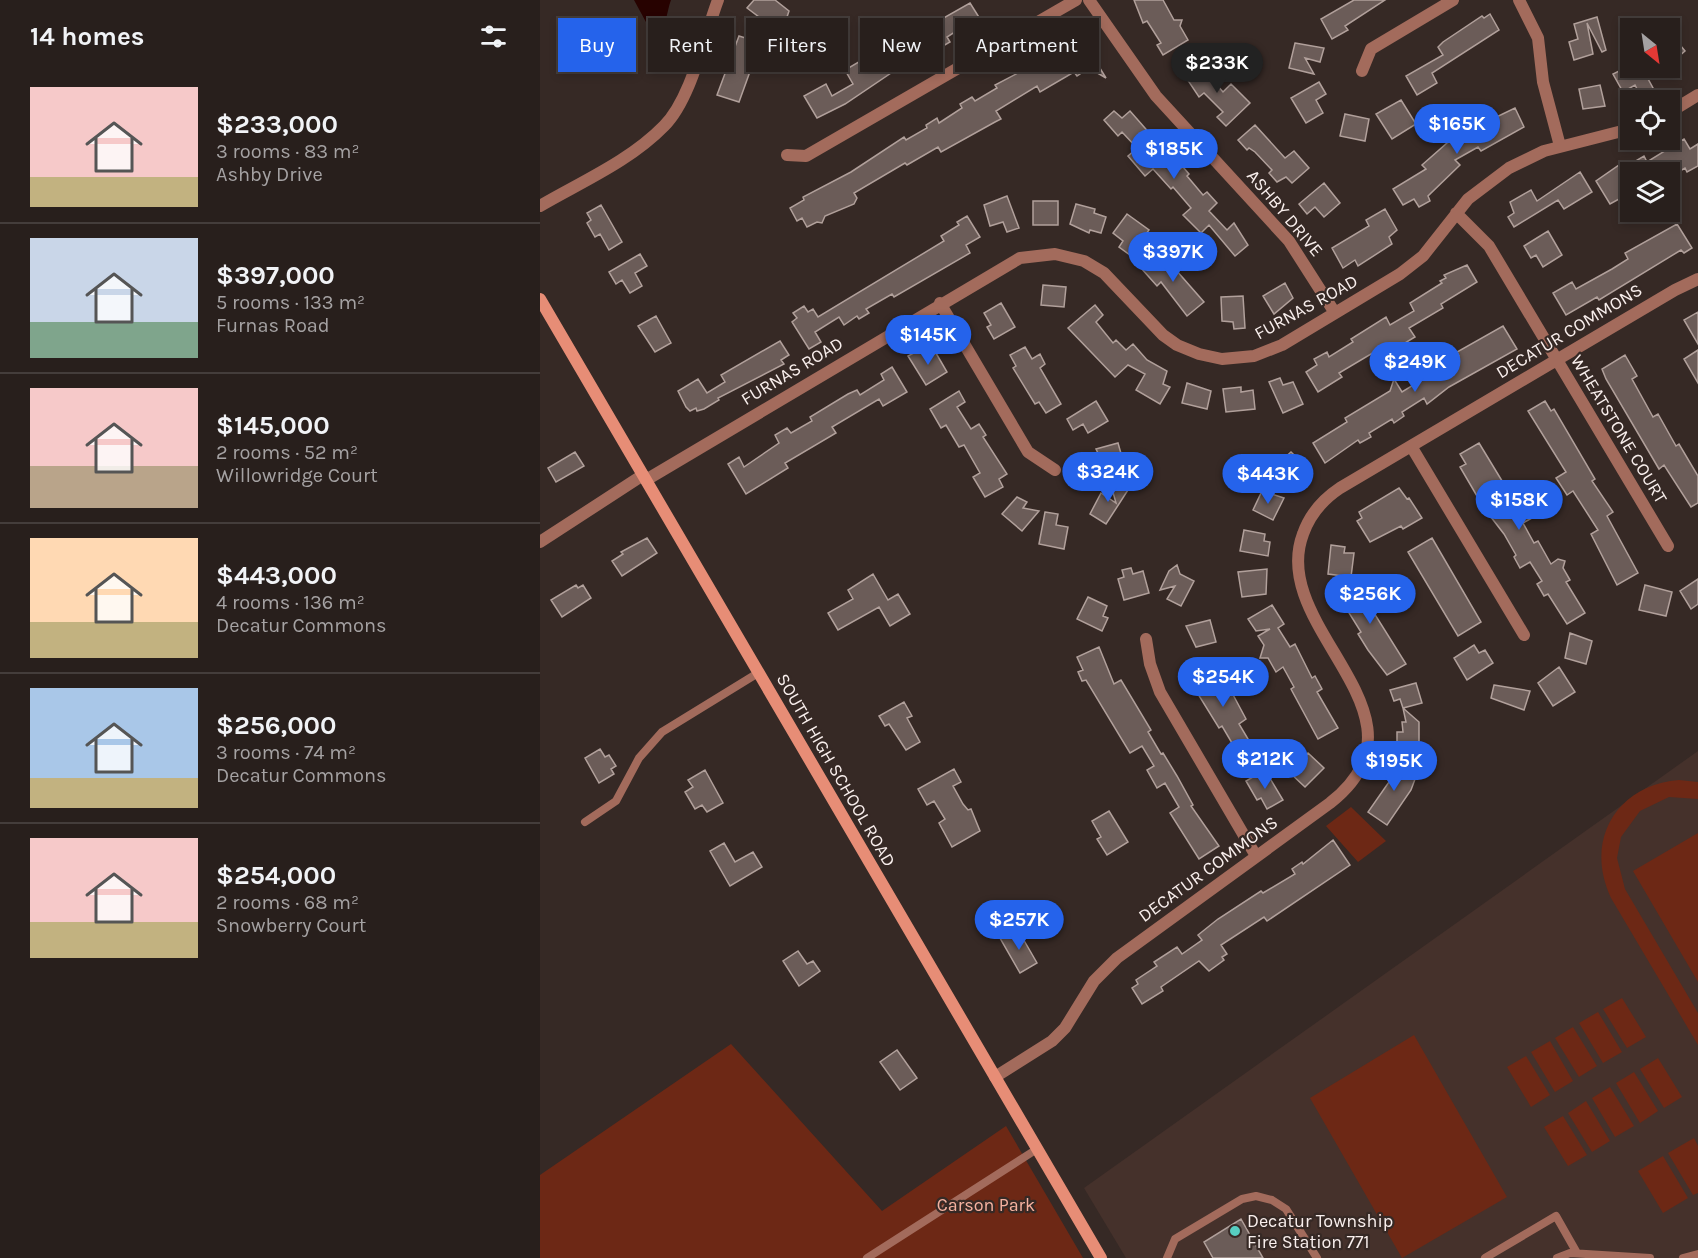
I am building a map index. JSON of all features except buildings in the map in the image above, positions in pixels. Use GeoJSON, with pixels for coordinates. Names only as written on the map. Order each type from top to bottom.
{"type":"FeatureCollection","features":[{"type":"Feature","properties":{"kind":"main road","name":"SOUTH HIGH SCHOOL ROAD"},"geometry":{"type":"LineString","coordinates":[[540,299],[1101,1258]]}},
{"type":"Feature","properties":{"kind":"street"},"geometry":{"type":"LineString","coordinates":[[540,206],[630,153],[665,126],[684,94],[718,0]]}},
{"type":"Feature","properties":{"kind":"street"},"geometry":{"type":"LineString","coordinates":[[787,155],[806,156],[1076,0]]}},
{"type":"Feature","properties":{"kind":"street","name":"ASHBY DRIVE"},"geometry":{"type":"LineString","coordinates":[[1089,0],[1156,96],[1289,241],[1335,314]]}},
{"type":"Feature","properties":{"kind":"street"},"geometry":{"type":"LineString","coordinates":[[1362,71],[1371,49],[1453,0]]}},
{"type":"Feature","properties":{"kind":"street"},"geometry":{"type":"LineString","coordinates":[[1519,0],[1538,38],[1543,82],[1560,146]]}},
{"type":"Feature","properties":{"kind":"street"},"geometry":{"type":"LineString","coordinates":[[1680,106],[1698,95]]}},
{"type":"Feature","properties":{"kind":"street","name":"FURNAS ROAD"},"geometry":{"type":"LineString","coordinates":[[540,542],[644,478],[1020,258],[1055,254],[1073,257],[1095,267],[1109,277],[1163,335],[1193,352],[1210,357],[1233,359],[1273,350],[1400,274],[1423,256],[1456,213],[1478,191],[1509,168],[1560,146],[1620,132]]}},
{"type":"Feature","properties":{"kind":"street","name":"WHEATSTONE COURT"},"geometry":{"type":"LineString","coordinates":[[1456,213],[1489,246],[1668,546]]}},
{"type":"Feature","properties":{"kind":"street","name":"DECATUR COMMONS"},"geometry":{"type":"LineString","coordinates":[[995,1077],[1052,1041],[1065,1028],[1094,981],[1117,958],[1340,796],[1360,768],[1366,744],[1366,721],[1360,698],[1302,591],[1297,561],[1304,532],[1315,510],[1331,494],[1556,359],[1685,284],[1698,279]]}},
{"type":"Feature","properties":{"kind":"street"},"geometry":{"type":"LineString","coordinates":[[940,303],[1028,452],[1055,470]]}},
{"type":"Feature","properties":{"kind":"street"},"geometry":{"type":"LineString","coordinates":[[1411,446],[1524,635]]}},
{"type":"Feature","properties":{"kind":"street"},"geometry":{"type":"LineString","coordinates":[[1146,639],[1150,664],[1160,692],[1256,856]]}},
{"type":"Feature","properties":{"kind":"lane"},"geometry":{"type":"LineString","coordinates":[[585,822],[616,801],[639,758],[662,732],[758,673]]}},
{"type":"Feature","properties":{"kind":"lane"},"geometry":{"type":"LineString","coordinates":[[867,1258],[1037,1149]]}},
{"type":"Feature","properties":{"kind":"lane"},"geometry":{"type":"LineString","coordinates":[[1167,1258],[1175,1239],[1242,1199],[1257,1196],[1272,1200],[1286,1209],[1317,1258]]}},
{"type":"Feature","properties":{"kind":"lane"},"geometry":{"type":"LineString","coordinates":[[1485,1258],[1556,1216],[1577,1253]]}},
{"type":"Feature","properties":{"kind":"lane"},"geometry":{"type":"LineString","coordinates":[[1557,1258],[1570,1253],[1650,1258]]}},
{"type":"Feature","properties":{"kind":"lane"},"geometry":{"type":"LineString","coordinates":[[1683,1258],[1698,1254]]}},
{"type":"Feature","properties":{"kind":"shaded area"},"geometry":{"type":"Polygon","coordinates":[[[634,0],[671,0],[666,18],[648,18],[648,26],[634,0]]]}},
{"type":"Feature","properties":{"kind":"shaded area"},"geometry":{"type":"Polygon","coordinates":[[[1698,751],[1698,1258],[1126,1258],[1084,1188],[1698,751]]]}},
{"type":"Feature","properties":{"kind":"green space"},"geometry":{"type":"Polygon","coordinates":[[[1679,780],[1698,782],[1698,799],[1669,797],[1640,811],[1621,837],[1617,858],[1625,889],[1698,1013],[1698,1045],[1611,898],[1604,877],[1601,856],[1604,837],[1611,819],[1623,805],[1638,793],[1657,784],[1679,780]]]}},
{"type":"Feature","properties":{"kind":"green space"},"geometry":{"type":"Polygon","coordinates":[[[1351,807],[1386,841],[1358,862],[1326,826],[1351,807]]]}},
{"type":"Feature","properties":{"kind":"green space"},"geometry":{"type":"Polygon","coordinates":[[[1698,833],[1698,982],[1633,871],[1698,833]]]}},
{"type":"Feature","properties":{"kind":"green space"},"geometry":{"type":"Polygon","coordinates":[[[1622,998],[1646,1037],[1627,1048],[1603,1009],[1622,998]]]}},
{"type":"Feature","properties":{"kind":"green space"},"geometry":{"type":"Polygon","coordinates":[[[1598,1012],[1622,1052],[1603,1063],[1579,1023],[1598,1012]]]}},
{"type":"Feature","properties":{"kind":"green space"},"geometry":{"type":"Polygon","coordinates":[[[1573,1027],[1597,1066],[1579,1077],[1555,1038],[1573,1027]]]}},
{"type":"Feature","properties":{"kind":"green space"},"geometry":{"type":"Polygon","coordinates":[[[1414,1035],[1507,1197],[1402,1258],[1310,1098],[1414,1035]]]}},
{"type":"Feature","properties":{"kind":"green space"},"geometry":{"type":"Polygon","coordinates":[[[1550,1041],[1573,1081],[1555,1092],[1531,1052],[1550,1041]]]}},
{"type":"Feature","properties":{"kind":"green space","name":"Carson Park"},"geometry":{"type":"Polygon","coordinates":[[[731,1044],[882,1211],[1006,1126],[1083,1258],[540,1258],[540,1175],[731,1044]]]}},
{"type":"Feature","properties":{"kind":"green space"},"geometry":{"type":"Polygon","coordinates":[[[1526,1056],[1550,1095],[1531,1107],[1507,1067],[1526,1056]]]}},
{"type":"Feature","properties":{"kind":"green space"},"geometry":{"type":"Polygon","coordinates":[[[1658,1058],[1682,1097],[1664,1108],[1640,1069],[1658,1058]]]}},
{"type":"Feature","properties":{"kind":"green space"},"geometry":{"type":"Polygon","coordinates":[[[1634,1072],[1658,1111],[1640,1123],[1616,1083],[1634,1072]]]}},
{"type":"Feature","properties":{"kind":"green space"},"geometry":{"type":"Polygon","coordinates":[[[1610,1087],[1634,1126],[1615,1137],[1592,1098],[1610,1087]]]}},
{"type":"Feature","properties":{"kind":"green space"},"geometry":{"type":"Polygon","coordinates":[[[1586,1101],[1610,1141],[1592,1152],[1568,1113],[1586,1101]]]}},
{"type":"Feature","properties":{"kind":"green space"},"geometry":{"type":"Polygon","coordinates":[[[1563,1116],[1587,1155],[1568,1166],[1544,1127],[1563,1116]]]}},
{"type":"Feature","properties":{"kind":"green space"},"geometry":{"type":"Polygon","coordinates":[[[1694,1138],[1698,1146],[1698,1193],[1693,1195],[1668,1153],[1694,1138]]]}},
{"type":"Feature","properties":{"kind":"green space"},"geometry":{"type":"Polygon","coordinates":[[[1663,1156],[1688,1198],[1663,1213],[1638,1171],[1663,1156]]]}},
{"type":"Feature","properties":{"kind":"place","name":"Decatur Township Fire Station 771"},"geometry":{"type":"Point","coordinates":[1235,1231]}}]}
